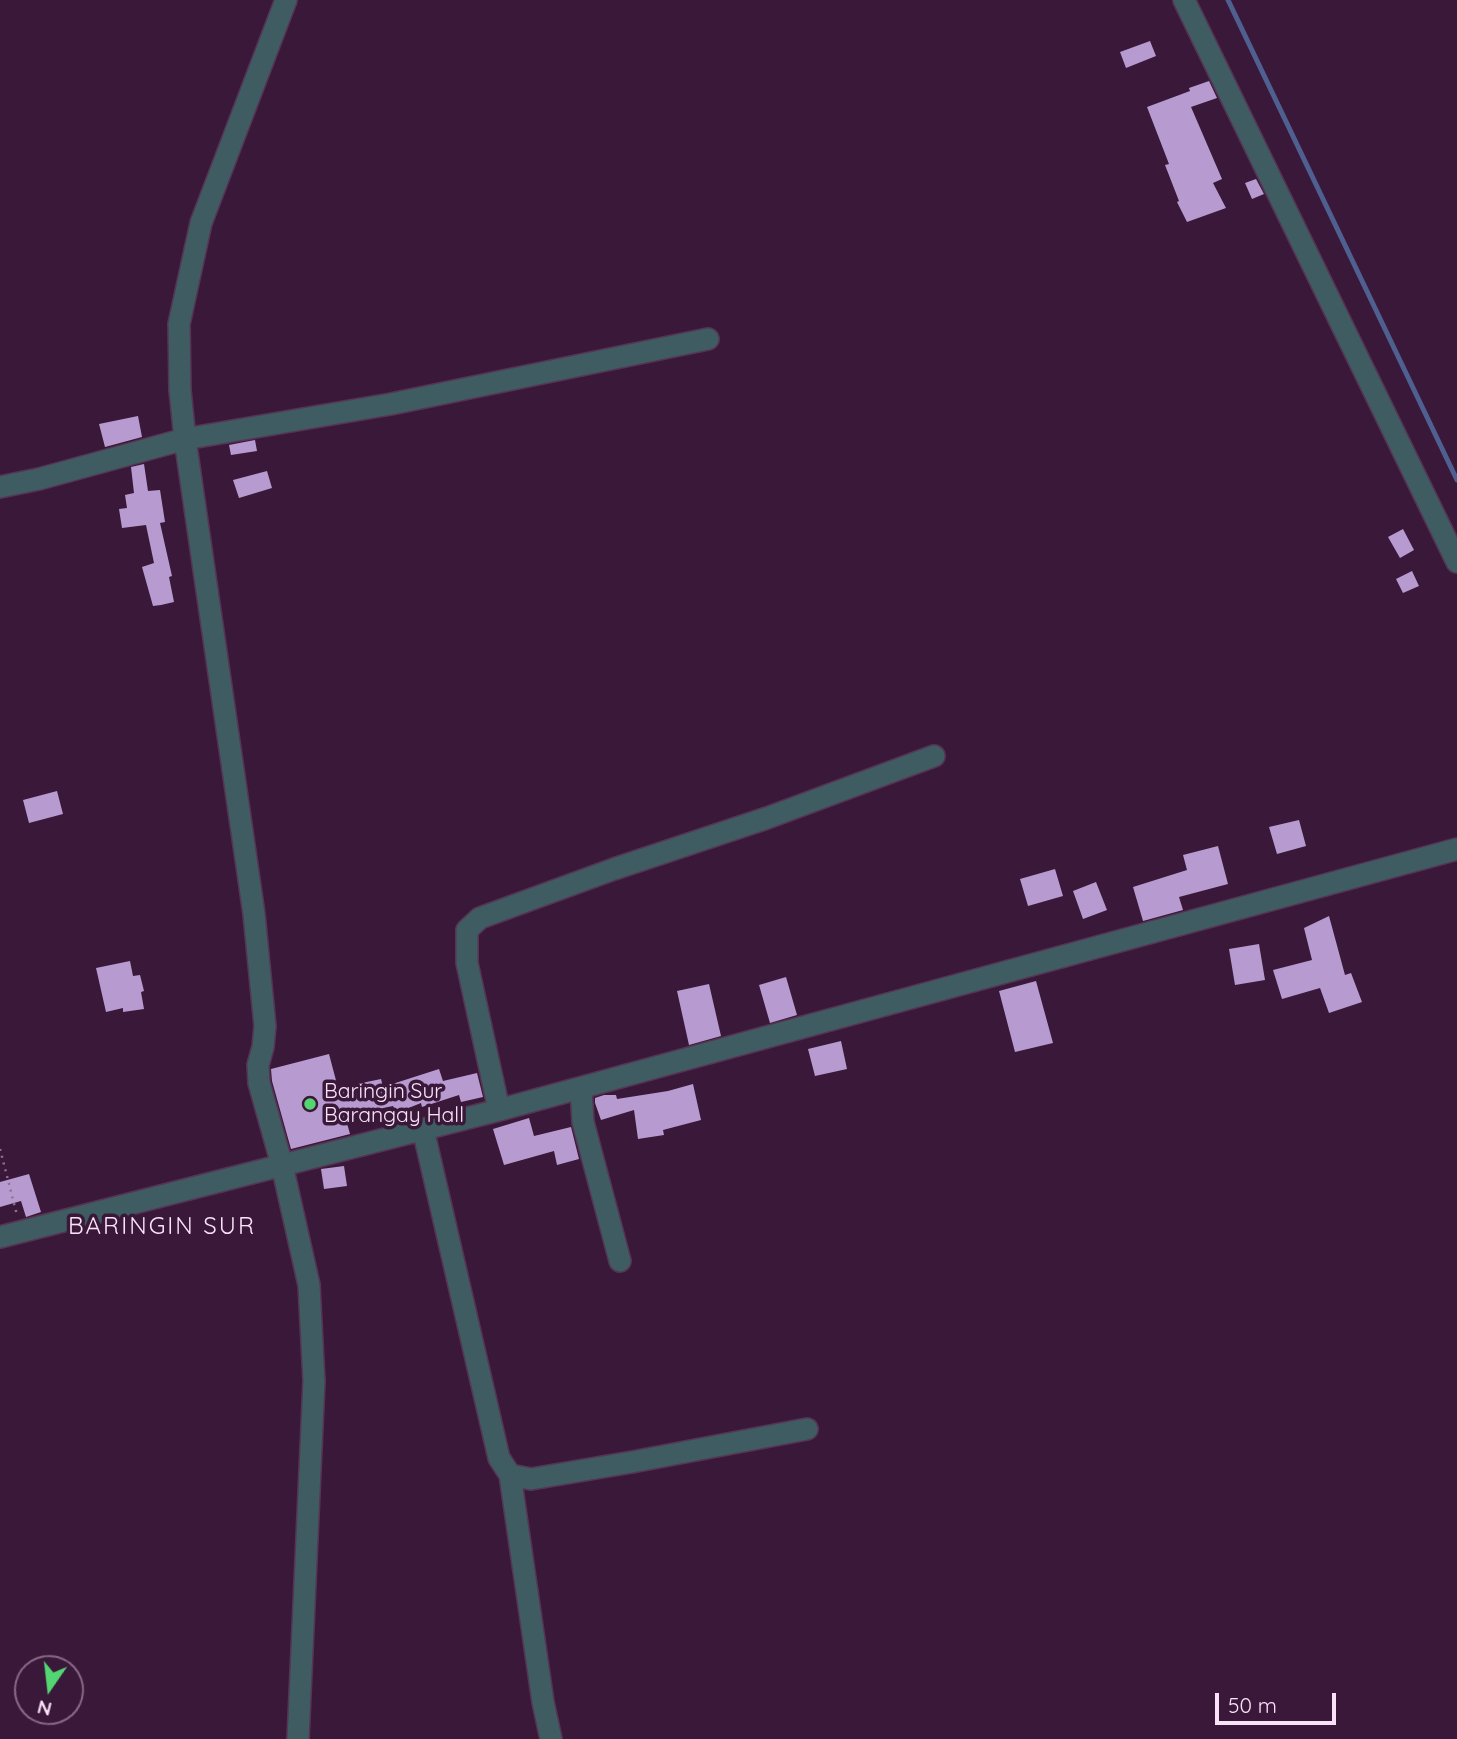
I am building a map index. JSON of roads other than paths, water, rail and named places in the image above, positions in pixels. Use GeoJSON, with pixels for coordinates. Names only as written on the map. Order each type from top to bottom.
{"type":"FeatureCollection","features":[{"type":"Feature","properties":{"kind":"street"},"geometry":{"type":"LineString","coordinates":[[285,0],[201,223],[179,324],[180,390],[185,439],[254,914],[265,1026],[258,1065],[259,1083],[282,1165],[309,1285],[314,1381],[298,1739]]}},
{"type":"Feature","properties":{"kind":"street"},"geometry":{"type":"LineString","coordinates":[[1184,0],[1457,562]]}},
{"type":"Feature","properties":{"kind":"street"},"geometry":{"type":"LineString","coordinates":[[0,486],[39,480],[185,439],[391,404],[708,339]]}},
{"type":"Feature","properties":{"kind":"street"},"geometry":{"type":"LineString","coordinates":[[499,1111],[467,962],[467,930],[480,918],[614,869],[767,818],[934,756]]}},
{"type":"Feature","properties":{"kind":"street"},"geometry":{"type":"LineString","coordinates":[[10,1235],[499,1111],[1457,849]]}},
{"type":"Feature","properties":{"kind":"street"},"geometry":{"type":"LineString","coordinates":[[581,1088],[583,1122],[620,1261]]}},
{"type":"Feature","properties":{"kind":"street"},"geometry":{"type":"LineString","coordinates":[[423,1129],[499,1458],[510,1475],[543,1702],[551,1739]]}},
{"type":"Feature","properties":{"kind":"street"},"geometry":{"type":"LineString","coordinates":[[510,1475],[531,1479],[544,1477],[807,1429]]}},
{"type":"Feature","properties":{"kind":"waterway"},"geometry":{"type":"LineString","coordinates":[[1228,0],[1457,480]]}},
{"type":"Feature","properties":{"kind":"place","name":"Baringin Sur Barangay Hall"},"geometry":{"type":"Point","coordinates":[310,1104]}},
{"type":"Feature","properties":{"kind":"district","name":"BARINGIN SUR"},"geometry":{"type":"Point","coordinates":[162,1227]}}]}
